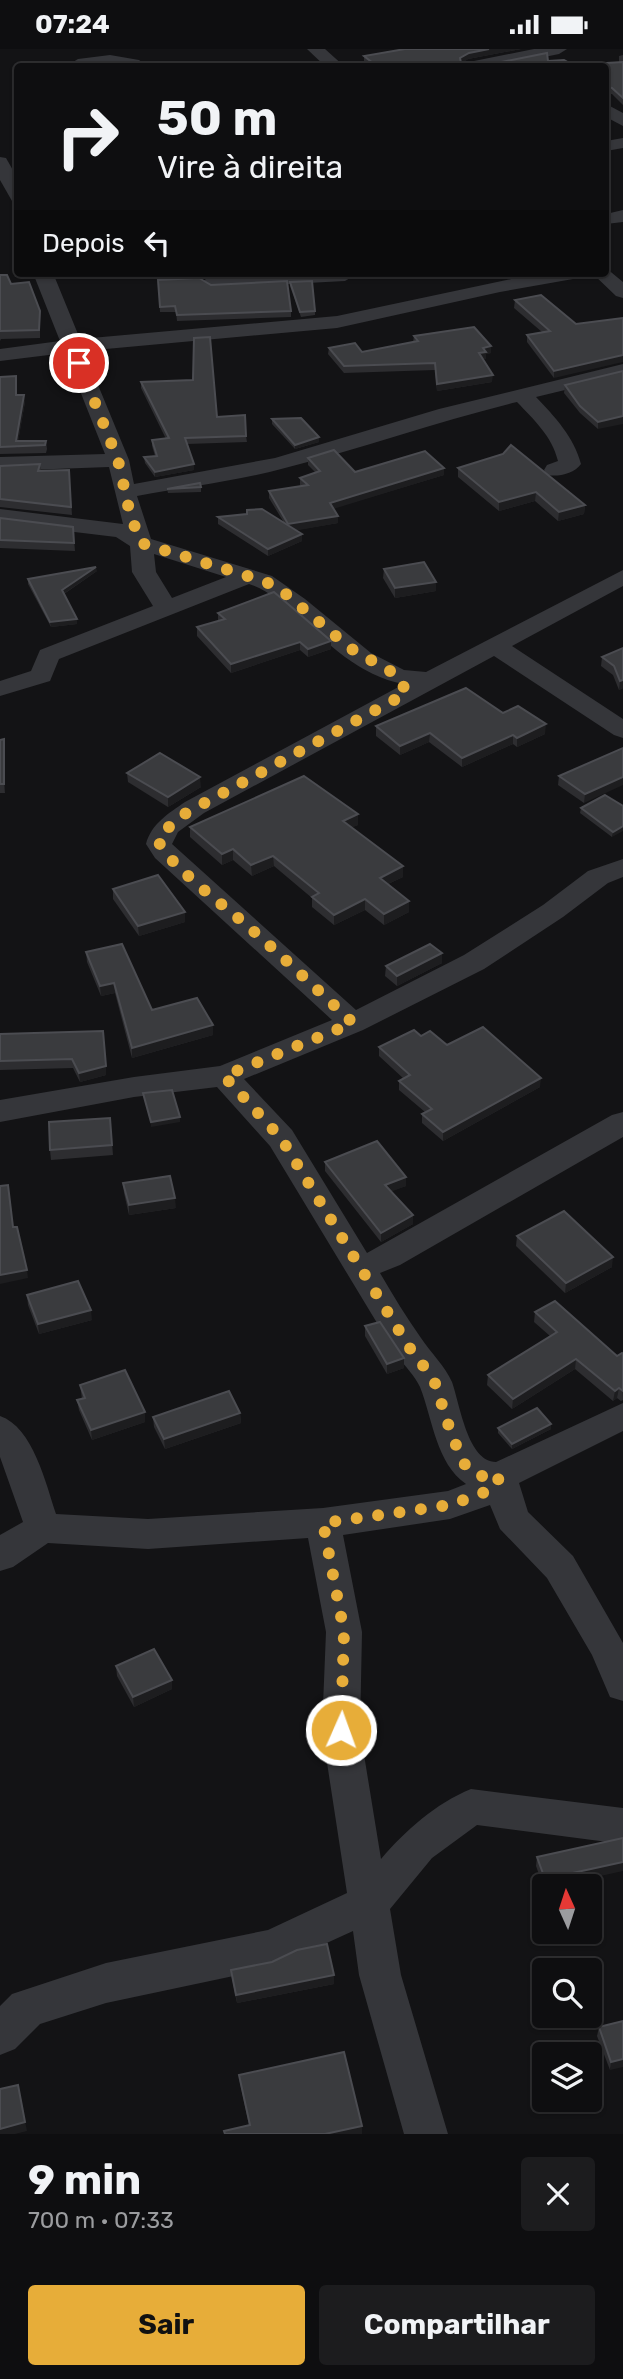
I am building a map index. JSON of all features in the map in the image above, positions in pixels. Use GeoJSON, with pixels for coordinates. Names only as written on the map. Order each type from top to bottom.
{"type":"FeatureCollection","features":[{"type":"Feature","properties":{"kind":"street"},"geometry":{"type":"LineString","coordinates":[[315,49],[332,63]]}},
{"type":"Feature","properties":{"kind":"street"},"geometry":{"type":"LineString","coordinates":[[489,63],[559,49]]}},
{"type":"Feature","properties":{"kind":"street"},"geometry":{"type":"LineString","coordinates":[[92,63],[134,63]]}},
{"type":"Feature","properties":{"kind":"street"},"geometry":{"type":"LineString","coordinates":[[0,162],[14,202]]}},
{"type":"Feature","properties":{"kind":"street"},"geometry":{"type":"LineString","coordinates":[[44,277],[118,460],[127,503],[141,543],[144,572],[166,609]]}},
{"type":"Feature","properties":{"kind":"street"},"geometry":{"type":"LineString","coordinates":[[211,282],[295,277]]}},
{"type":"Feature","properties":{"kind":"street"},"geometry":{"type":"LineString","coordinates":[[347,277],[369,316]]}},
{"type":"Feature","properties":{"kind":"street"},"geometry":{"type":"LineString","coordinates":[[0,355],[70,345],[337,322],[551,277]]}},
{"type":"Feature","properties":{"kind":"street"},"geometry":{"type":"LineString","coordinates":[[606,277],[623,292]]}},
{"type":"Feature","properties":{"kind":"street"},"geometry":{"type":"LineString","coordinates":[[127,503],[333,449],[446,413],[623,370]]}},
{"type":"Feature","properties":{"kind":"street"},"geometry":{"type":"LineString","coordinates":[[521,394],[556,431],[568,453],[570,464],[555,470]]}},
{"type":"Feature","properties":{"kind":"street"},"geometry":{"type":"LineString","coordinates":[[0,464],[118,460]]}},
{"type":"Feature","properties":{"kind":"street"},"geometry":{"type":"LineString","coordinates":[[104,528],[118,523],[127,503]]}},
{"type":"Feature","properties":{"kind":"street"},"geometry":{"type":"LineString","coordinates":[[0,516],[127,533],[141,543],[249,576],[280,589],[330,634],[402,684]]}},
{"type":"Feature","properties":{"kind":"street"},"geometry":{"type":"LineString","coordinates":[[0,689],[41,676],[49,655],[249,576]]}},
{"type":"Feature","properties":{"kind":"street"},"geometry":{"type":"LineString","coordinates":[[353,1023],[164,852],[158,839],[177,818],[402,684],[432,680],[623,577]]}},
{"type":"Feature","properties":{"kind":"street"},"geometry":{"type":"LineString","coordinates":[[495,646],[623,730]]}},
{"type":"Feature","properties":{"kind":"street"},"geometry":{"type":"LineString","coordinates":[[0,1111],[120,1089],[224,1076],[353,1023],[474,963],[553,911],[592,880],[623,867]]}},
{"type":"Feature","properties":{"kind":"street"},"geometry":{"type":"LineString","coordinates":[[224,1076],[281,1138],[409,1347],[434,1380],[452,1436],[466,1467],[480,1476],[500,1476],[623,1416]]}},
{"type":"Feature","properties":{"kind":"street"},"geometry":{"type":"LineString","coordinates":[[360,1268],[389,1257],[623,1123]]}},
{"type":"Feature","properties":{"kind":"street"},"geometry":{"type":"LineString","coordinates":[[0,1430],[20,1459],[43,1528]]}},
{"type":"Feature","properties":{"kind":"street"},"geometry":{"type":"LineString","coordinates":[[0,1556],[43,1528],[148,1534],[323,1523],[450,1505],[493,1489],[500,1476]]}},
{"type":"Feature","properties":{"kind":"street"},"geometry":{"type":"LineString","coordinates":[[500,1476],[512,1520],[559,1567],[607,1649],[623,1685]]}},
{"type":"Feature","properties":{"kind":"street"},"geometry":{"type":"LineString","coordinates":[[323,1523],[344,1632],[341,1730],[380,1975],[426,2134]]}},
{"type":"Feature","properties":{"kind":"street"},"geometry":{"type":"LineString","coordinates":[[0,2035],[27,2008],[106,1983],[272,1949],[370,1902],[418,1845],[471,1807],[623,1826]]}},
{"type":"Feature","properties":{"kind":"building"},"geometry":{"type":"Polygon","coordinates":[[[405,49],[489,49],[469,53],[460,58],[461,63],[373,63],[364,56],[405,49]]]}},
{"type":"Feature","properties":{"kind":"building"},"geometry":{"type":"Polygon","coordinates":[[[547,53],[548,61],[564,60],[569,63],[496,63],[547,53]]]}},
{"type":"Feature","properties":{"kind":"building"},"geometry":{"type":"Polygon","coordinates":[[[623,62],[623,98],[609,88],[609,63],[606,63],[623,62]]]}},
{"type":"Feature","properties":{"kind":"building"},"geometry":{"type":"Polygon","coordinates":[[[0,275],[7,275],[11,284],[29,282],[40,311],[39,330],[0,331],[0,275]]]}},
{"type":"Feature","properties":{"kind":"building"},"geometry":{"type":"Polygon","coordinates":[[[199,278],[211,285],[287,281],[291,311],[177,315],[175,306],[160,307],[158,280],[199,278]]]}},
{"type":"Feature","properties":{"kind":"building"},"geometry":{"type":"Polygon","coordinates":[[[312,281],[315,311],[300,312],[290,282],[312,281]]]}},
{"type":"Feature","properties":{"kind":"building"},"geometry":{"type":"Polygon","coordinates":[[[541,295],[576,324],[623,318],[623,355],[554,371],[527,335],[550,331],[515,300],[541,295]]]}},
{"type":"Feature","properties":{"kind":"building"},"geometry":{"type":"Polygon","coordinates":[[[474,327],[491,346],[483,348],[486,352],[479,353],[493,375],[437,384],[435,363],[344,366],[329,348],[355,343],[362,352],[418,341],[414,336],[474,327]]]}},
{"type":"Feature","properties":{"kind":"building"},"geometry":{"type":"Polygon","coordinates":[[[210,337],[217,417],[245,415],[246,436],[185,438],[194,464],[155,472],[144,457],[157,456],[152,440],[169,438],[141,382],[193,380],[194,338],[210,337]]]}},
{"type":"Feature","properties":{"kind":"building"},"geometry":{"type":"Polygon","coordinates":[[[623,371],[623,416],[598,422],[580,406],[565,385],[623,371]]]}},
{"type":"Feature","properties":{"kind":"building"},"geometry":{"type":"Polygon","coordinates":[[[16,376],[16,395],[24,395],[16,441],[46,441],[45,445],[0,447],[0,377],[16,376]]]}},
{"type":"Feature","properties":{"kind":"building"},"geometry":{"type":"Polygon","coordinates":[[[301,418],[319,437],[295,445],[272,419],[301,418]]]}},
{"type":"Feature","properties":{"kind":"building"},"geometry":{"type":"Polygon","coordinates":[[[511,445],[585,505],[559,512],[536,492],[499,502],[458,468],[503,454],[511,445]]]}},
{"type":"Feature","properties":{"kind":"building"},"geometry":{"type":"Polygon","coordinates":[[[334,450],[355,472],[425,451],[444,468],[330,503],[338,516],[288,524],[269,491],[308,485],[300,478],[320,471],[308,458],[334,450]]]}},
{"type":"Feature","properties":{"kind":"building"},"geometry":{"type":"Polygon","coordinates":[[[40,464],[38,471],[69,470],[71,507],[0,499],[0,466],[40,464]]]}},
{"type":"Feature","properties":{"kind":"building"},"geometry":{"type":"Polygon","coordinates":[[[200,483],[201,487],[167,489],[200,483]]]}},
{"type":"Feature","properties":{"kind":"building"},"geometry":{"type":"Polygon","coordinates":[[[262,509],[302,534],[268,549],[218,517],[247,514],[247,510],[262,509]]]}},
{"type":"Feature","properties":{"kind":"building"},"geometry":{"type":"Polygon","coordinates":[[[0,518],[73,527],[74,543],[0,540],[0,518]]]}},
{"type":"Feature","properties":{"kind":"building"},"geometry":{"type":"Polygon","coordinates":[[[424,562],[436,582],[395,588],[384,569],[424,562]]]}},
{"type":"Feature","properties":{"kind":"building"},"geometry":{"type":"Polygon","coordinates":[[[96,567],[62,590],[77,619],[50,622],[28,579],[96,567]]]}},
{"type":"Feature","properties":{"kind":"building"},"geometry":{"type":"Polygon","coordinates":[[[274,592],[331,641],[308,649],[300,642],[231,664],[197,627],[225,619],[218,613],[274,592]]]}},
{"type":"Feature","properties":{"kind":"building"},"geometry":{"type":"Polygon","coordinates":[[[623,648],[623,680],[620,681],[614,666],[602,657],[623,648]]]}},
{"type":"Feature","properties":{"kind":"building"},"geometry":{"type":"Polygon","coordinates":[[[466,688],[503,713],[518,706],[546,724],[517,738],[513,735],[462,758],[430,733],[400,746],[376,726],[466,688]]]}},
{"type":"Feature","properties":{"kind":"building"},"geometry":{"type":"Polygon","coordinates":[[[4,739],[4,784],[0,784],[0,740],[4,739]]]}},
{"type":"Feature","properties":{"kind":"building"},"geometry":{"type":"Polygon","coordinates":[[[623,748],[623,777],[585,794],[559,776],[623,748]]]}},
{"type":"Feature","properties":{"kind":"building"},"geometry":{"type":"Polygon","coordinates":[[[160,753],[200,777],[168,797],[127,773],[160,753]]]}},
{"type":"Feature","properties":{"kind":"building"},"geometry":{"type":"Polygon","coordinates":[[[304,776],[358,814],[343,821],[403,866],[380,878],[409,901],[384,914],[365,899],[334,915],[312,897],[319,893],[273,856],[251,865],[233,849],[222,854],[190,827],[304,776]]]}},
{"type":"Feature","properties":{"kind":"building"},"geometry":{"type":"Polygon","coordinates":[[[605,795],[623,806],[623,826],[613,832],[581,808],[605,795]]]}},
{"type":"Feature","properties":{"kind":"building"},"geometry":{"type":"Polygon","coordinates":[[[158,875],[185,912],[138,926],[113,889],[158,875]]]}},
{"type":"Feature","properties":{"kind":"building"},"geometry":{"type":"Polygon","coordinates":[[[122,944],[152,1010],[197,998],[213,1025],[132,1048],[114,983],[100,986],[86,952],[122,944]]]}},
{"type":"Feature","properties":{"kind":"building"},"geometry":{"type":"Polygon","coordinates":[[[430,944],[442,953],[397,976],[386,966],[430,944]]]}},
{"type":"Feature","properties":{"kind":"building"},"geometry":{"type":"Polygon","coordinates":[[[483,1027],[541,1078],[443,1132],[422,1114],[432,1109],[399,1081],[410,1075],[379,1047],[414,1030],[421,1036],[430,1031],[447,1045],[483,1027]]]}},
{"type":"Feature","properties":{"kind":"building"},"geometry":{"type":"Polygon","coordinates":[[[103,1031],[106,1066],[79,1073],[72,1059],[0,1061],[0,1034],[103,1031]]]}},
{"type":"Feature","properties":{"kind":"building"},"geometry":{"type":"Polygon","coordinates":[[[172,1090],[180,1117],[151,1122],[143,1093],[172,1090]]]}},
{"type":"Feature","properties":{"kind":"building"},"geometry":{"type":"Polygon","coordinates":[[[110,1118],[112,1145],[50,1150],[49,1122],[110,1118]]]}},
{"type":"Feature","properties":{"kind":"building"},"geometry":{"type":"Polygon","coordinates":[[[377,1141],[406,1177],[385,1185],[413,1215],[381,1233],[325,1162],[377,1141]]]}},
{"type":"Feature","properties":{"kind":"building"},"geometry":{"type":"Polygon","coordinates":[[[170,1176],[175,1198],[129,1205],[123,1183],[170,1176]]]}},
{"type":"Feature","properties":{"kind":"building"},"geometry":{"type":"Polygon","coordinates":[[[8,1185],[13,1227],[17,1227],[27,1270],[0,1275],[0,1186],[8,1185]]]}},
{"type":"Feature","properties":{"kind":"building"},"geometry":{"type":"Polygon","coordinates":[[[564,1211],[613,1257],[566,1283],[517,1236],[564,1211]]]}},
{"type":"Feature","properties":{"kind":"building"},"geometry":{"type":"Polygon","coordinates":[[[78,1281],[91,1310],[38,1324],[27,1295],[78,1281]]]}},
{"type":"Feature","properties":{"kind":"building"},"geometry":{"type":"Polygon","coordinates":[[[555,1301],[617,1356],[623,1354],[623,1391],[619,1388],[615,1391],[576,1359],[513,1399],[488,1375],[557,1332],[535,1312],[555,1301]]]}},
{"type":"Feature","properties":{"kind":"building"},"geometry":{"type":"Polygon","coordinates":[[[380,1322],[404,1358],[387,1364],[365,1326],[380,1322]]]}},
{"type":"Feature","properties":{"kind":"building"},"geometry":{"type":"Polygon","coordinates":[[[125,1370],[145,1412],[91,1430],[77,1400],[85,1398],[80,1385],[125,1370]]]}},
{"type":"Feature","properties":{"kind":"building"},"geometry":{"type":"Polygon","coordinates":[[[229,1391],[240,1413],[164,1439],[153,1417],[229,1391]]]}},
{"type":"Feature","properties":{"kind":"building"},"geometry":{"type":"Polygon","coordinates":[[[537,1408],[551,1424],[512,1444],[498,1428],[537,1408]]]}},
{"type":"Feature","properties":{"kind":"building"},"geometry":{"type":"Polygon","coordinates":[[[154,1649],[172,1680],[133,1697],[116,1666],[154,1649]]]}},
{"type":"Feature","properties":{"kind":"building"},"geometry":{"type":"Polygon","coordinates":[[[623,1838],[623,1862],[568,1874],[543,1874],[537,1857],[623,1838]]]}},
{"type":"Feature","properties":{"kind":"building"},"geometry":{"type":"Polygon","coordinates":[[[327,1944],[334,1975],[236,1995],[231,1970],[272,1962],[297,1950],[327,1944]]]}},
{"type":"Feature","properties":{"kind":"building"},"geometry":{"type":"Polygon","coordinates":[[[623,2021],[623,2059],[611,2062],[599,2028],[623,2021]]]}},
{"type":"Feature","properties":{"kind":"building"},"geometry":{"type":"Polygon","coordinates":[[[344,2052],[362,2126],[325,2134],[225,2134],[224,2131],[250,2125],[239,2075],[344,2052]]]}},
{"type":"Feature","properties":{"kind":"building"},"geometry":{"type":"Polygon","coordinates":[[[18,2085],[25,2122],[0,2129],[0,2089],[18,2085]]]}},
{"type":"Feature","properties":{"kind":"route"},"geometry":{"type":"LineString","coordinates":[[79,363],[118,460],[130,514],[141,543],[219,566],[280,589],[330,634],[374,664],[397,675],[407,693],[177,818],[165,828],[158,839],[164,852],[353,1023],[224,1076],[281,1138],[409,1347],[434,1380],[452,1436],[466,1467],[480,1476],[500,1476],[493,1489],[450,1505],[323,1523],[344,1632],[341,1730]]}}]}
